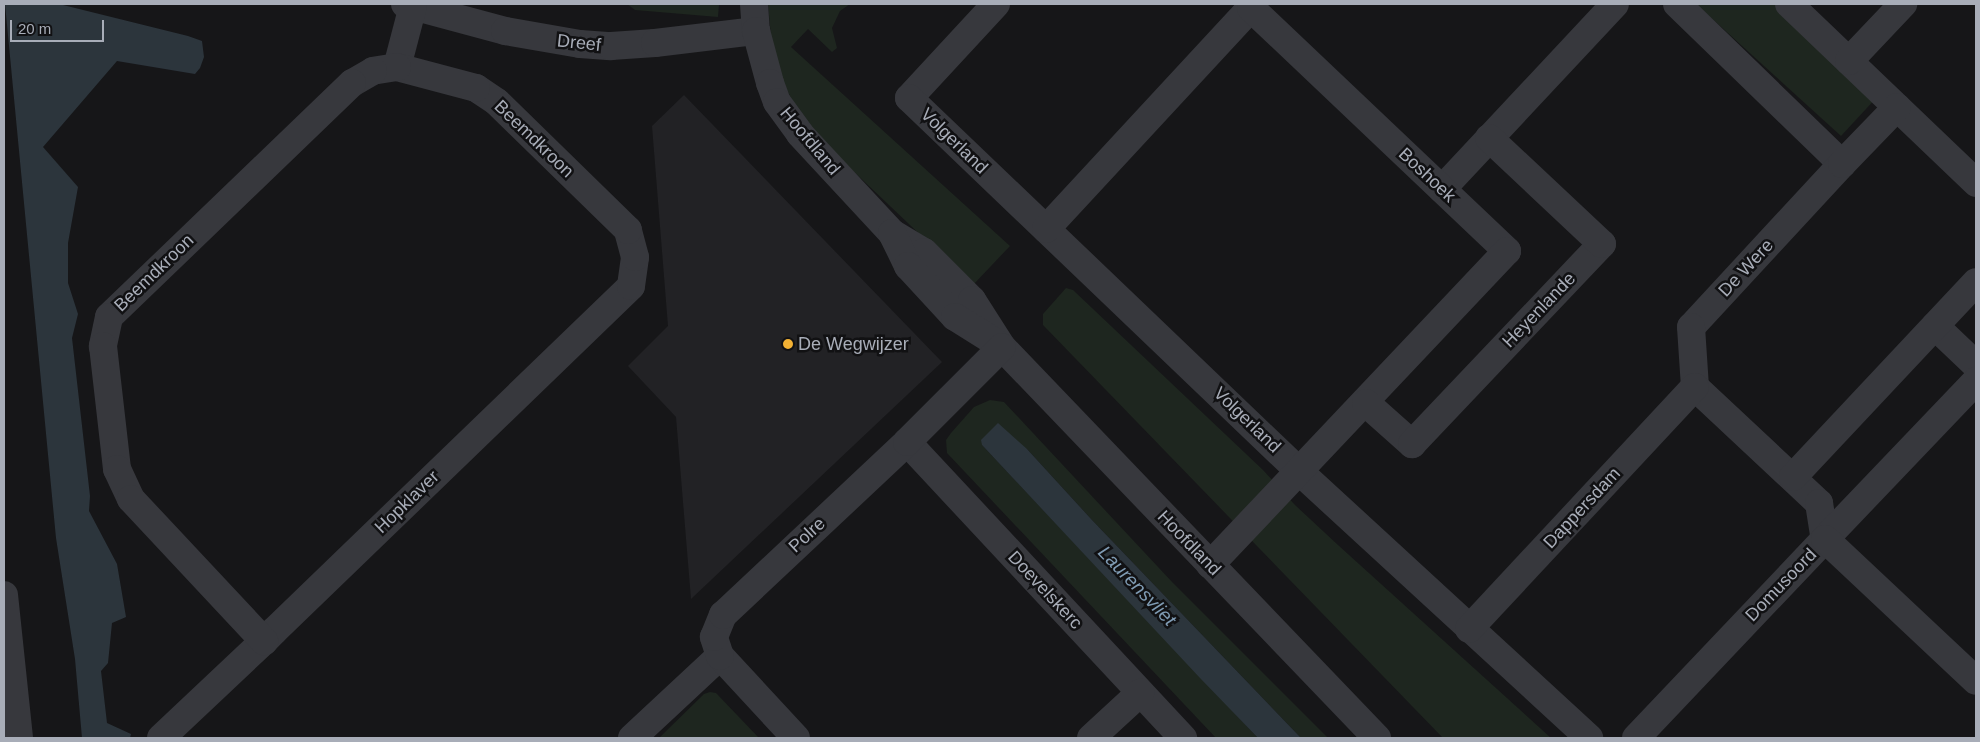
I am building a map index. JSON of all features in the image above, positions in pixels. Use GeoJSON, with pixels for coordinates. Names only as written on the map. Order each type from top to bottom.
{"type":"FeatureCollection","features":[{"type":"Feature","properties":{"kind":"street","name":"Hoofdland"},"geometry":{"type":"LineString","coordinates":[[754,4],[756,31],[770,83],[777,102],[788,118],[892,233],[924,252],[972,300],[1002,347],[1376,738]]}},
{"type":"Feature","properties":{"kind":"street","name":"Volgerland"},"geometry":{"type":"LineString","coordinates":[[996,4],[909,98],[1300,472],[1589,738]]}},
{"type":"Feature","properties":{"kind":"street"},"geometry":{"type":"LineString","coordinates":[[1442,189],[1615,4]]}},
{"type":"Feature","properties":{"kind":"street"},"geometry":{"type":"LineString","coordinates":[[1677,4],[1842,164]]}},
{"type":"Feature","properties":{"kind":"street"},"geometry":{"type":"LineString","coordinates":[[1789,4],[1976,183]]}},
{"type":"Feature","properties":{"kind":"street"},"geometry":{"type":"LineString","coordinates":[[1849,61],[1903,4]]}},
{"type":"Feature","properties":{"kind":"street","name":"Dreef"},"geometry":{"type":"LineString","coordinates":[[409,5],[505,30],[580,44],[611,46],[655,43],[756,31]]}},
{"type":"Feature","properties":{"kind":"street"},"geometry":{"type":"LineString","coordinates":[[398,67],[409,5]]}},
{"type":"Feature","properties":{"kind":"street","name":"Boshoek"},"geometry":{"type":"LineString","coordinates":[[1046,229],[1261,9],[1442,189],[1508,251],[1366,403],[1210,565]]}},
{"type":"Feature","properties":{"kind":"street","name":"Beemdkroon"},"geometry":{"type":"LineString","coordinates":[[264,641],[131,498],[117,469],[103,346],[109,317],[352,83],[373,71],[398,67],[476,88],[496,102],[628,230],[635,257]]}},
{"type":"Feature","properties":{"kind":"street","name":"De Were"},"geometry":{"type":"LineString","coordinates":[[1695,387],[1690,328],[1897,106]]}},
{"type":"Feature","properties":{"kind":"street","name":"Heyenlande"},"geometry":{"type":"LineString","coordinates":[[1366,403],[1412,444],[1602,244],[1489,138]]}},
{"type":"Feature","properties":{"kind":"street","name":"Hopklaver"},"geometry":{"type":"LineString","coordinates":[[161,738],[631,286],[635,257]]}},
{"type":"Feature","properties":{"kind":"street"},"geometry":{"type":"LineString","coordinates":[[1793,477],[1976,282]]}},
{"type":"Feature","properties":{"kind":"street"},"geometry":{"type":"LineString","coordinates":[[1935,326],[1976,365]]}},
{"type":"Feature","properties":{"kind":"street","name":"Polre"},"geometry":{"type":"LineString","coordinates":[[720,656],[714,637],[723,615],[907,442],[1002,347]]}},
{"type":"Feature","properties":{"kind":"street"},"geometry":{"type":"LineString","coordinates":[[1825,539],[1976,381]]}},
{"type":"Feature","properties":{"kind":"street"},"geometry":{"type":"LineString","coordinates":[[1695,387],[1819,503],[1825,539]]}},
{"type":"Feature","properties":{"kind":"street","name":"Dappersdam"},"geometry":{"type":"LineString","coordinates":[[1469,629],[1695,387]]}},
{"type":"Feature","properties":{"kind":"street","name":"Doevelskerc"},"geometry":{"type":"LineString","coordinates":[[907,442],[1183,738]]}},
{"type":"Feature","properties":{"kind":"street","name":"Domusoord"},"geometry":{"type":"LineString","coordinates":[[1636,738],[1825,539],[1976,682]]}},
{"type":"Feature","properties":{"kind":"street"},"geometry":{"type":"LineString","coordinates":[[4,595],[19,738]]}},
{"type":"Feature","properties":{"kind":"street"},"geometry":{"type":"LineString","coordinates":[[632,738],[720,656],[796,738]]}},
{"type":"Feature","properties":{"kind":"street"},"geometry":{"type":"LineString","coordinates":[[1091,738],[1140,693]]}},
{"type":"Feature","properties":{"kind":"shaded area"},"geometry":{"type":"Polygon","coordinates":[[[627,4],[719,4],[718,17],[635,10],[627,4]]]}},
{"type":"Feature","properties":{"kind":"shaded area"},"geometry":{"type":"Polygon","coordinates":[[[768,4],[850,4],[840,11],[832,28],[837,48],[832,52],[808,29],[791,47],[1010,246],[973,285],[849,167],[799,113],[782,81],[772,47],[768,4]]]}},
{"type":"Feature","properties":{"kind":"shaded area"},"geometry":{"type":"Polygon","coordinates":[[[1696,4],[1777,4],[1878,96],[1841,136],[1696,4]]]}},
{"type":"Feature","properties":{"kind":"shaded area","name":"De Wegwijzer"},"geometry":{"type":"Polygon","coordinates":[[[684,95],[942,362],[691,599],[676,417],[628,366],[668,326],[652,126],[684,95]]]}},
{"type":"Feature","properties":{"kind":"shaded area"},"geometry":{"type":"Polygon","coordinates":[[[1066,288],[1073,290],[1263,470],[1295,505],[1338,545],[1551,738],[1443,738],[1043,325],[1043,314],[1066,288]]]}},
{"type":"Feature","properties":{"kind":"shaded area"},"geometry":{"type":"Polygon","coordinates":[[[990,400],[1004,402],[1173,583],[1328,738],[1301,738],[1092,520],[1027,449],[982,445],[1258,738],[1216,738],[947,453],[946,440],[951,433],[974,407],[990,400]]]}},
{"type":"Feature","properties":{"kind":"shaded area"},"geometry":{"type":"Polygon","coordinates":[[[716,693],[759,738],[659,738],[704,694],[716,693]]]}},
{"type":"Feature","properties":{"kind":"water"},"geometry":{"type":"Polygon","coordinates":[[[5,4],[59,4],[202,41],[204,57],[200,68],[195,74],[117,61],[43,147],[78,187],[68,243],[68,283],[78,314],[72,338],[90,496],[89,511],[117,564],[126,617],[112,623],[108,663],[101,671],[107,723],[131,734],[130,738],[82,738],[75,659],[56,538],[5,4]]]}},
{"type":"Feature","properties":{"kind":"water","name":"Laurensvliet"},"geometry":{"type":"Polygon","coordinates":[[[998,423],[1027,449],[1092,520],[1301,738],[1258,738],[1200,678],[982,445],[981,440],[998,423]]]}},
{"type":"Feature","properties":{"kind":"place","name":"De Wegwijzer"},"geometry":{"type":"Point","coordinates":[788,344]}}]}
